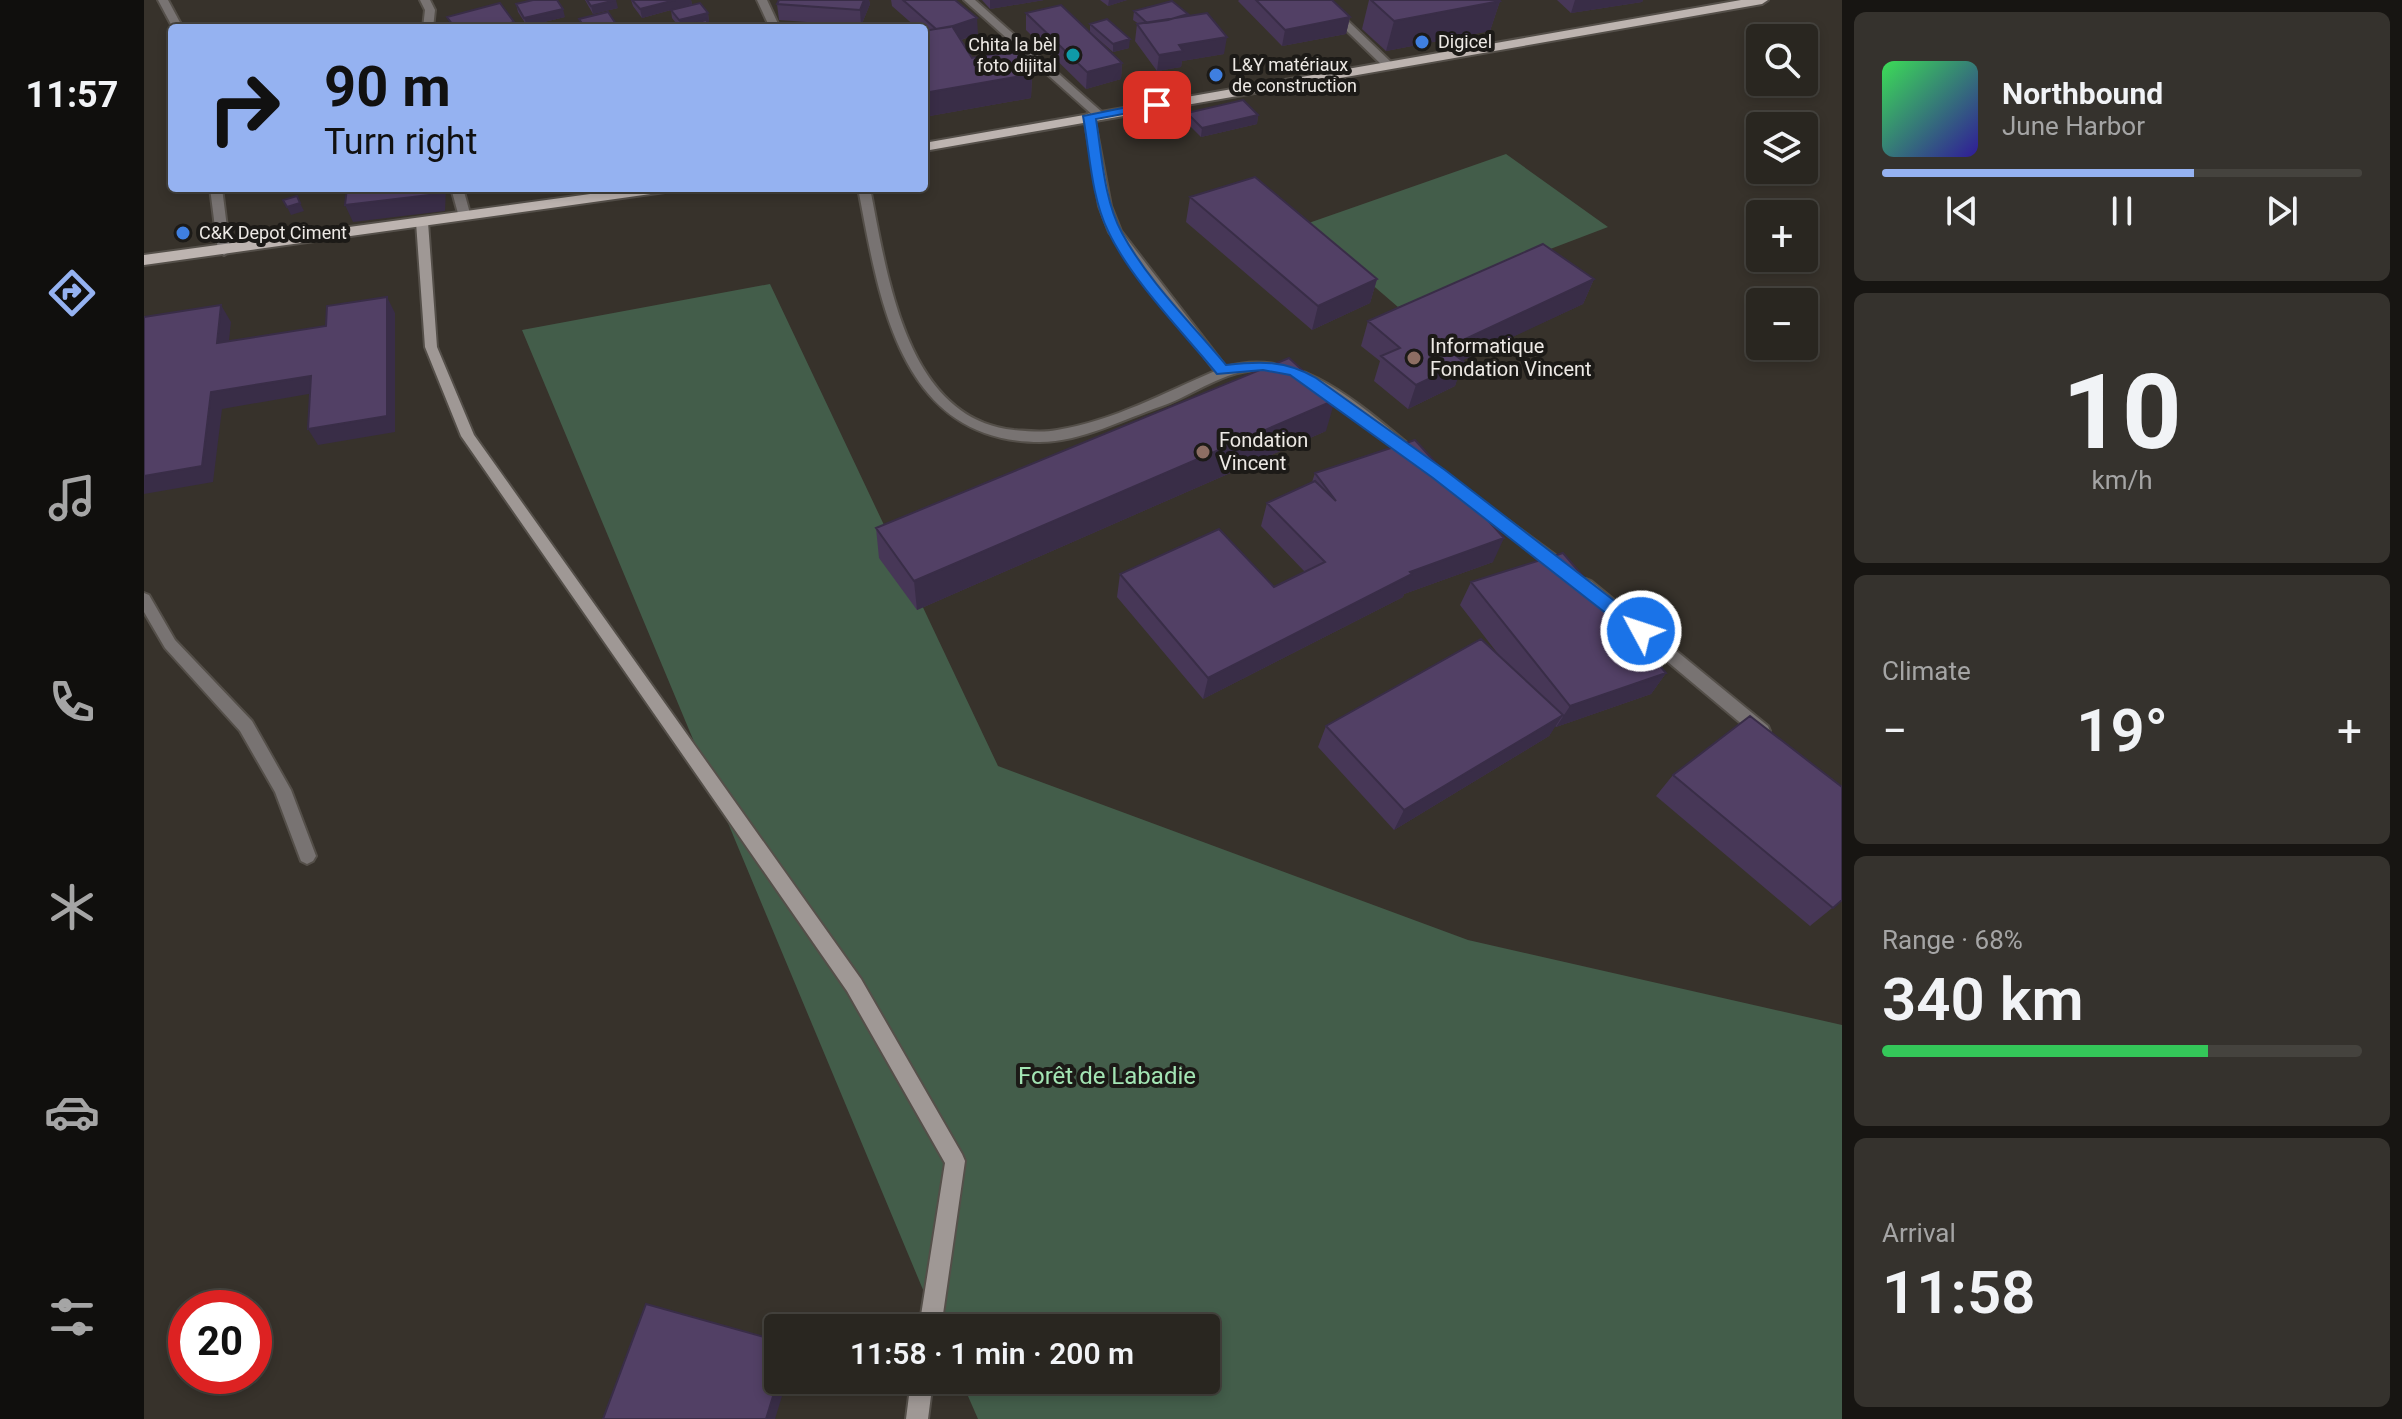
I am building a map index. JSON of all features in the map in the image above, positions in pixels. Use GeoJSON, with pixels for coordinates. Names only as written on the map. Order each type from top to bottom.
{"type":"FeatureCollection","features":[{"type":"Feature","properties":{"kind":"main road"},"geometry":{"type":"LineString","coordinates":[[928,146],[1762,0]]}},
{"type":"Feature","properties":{"kind":"main road"},"geometry":{"type":"LineString","coordinates":[[144,260],[637,192]]}},
{"type":"Feature","properties":{"kind":"street"},"geometry":{"type":"LineString","coordinates":[[163,0],[176,24]]}},
{"type":"Feature","properties":{"kind":"street"},"geometry":{"type":"LineString","coordinates":[[425,0],[430,10],[428,24]]}},
{"type":"Feature","properties":{"kind":"street"},"geometry":{"type":"LineString","coordinates":[[762,0],[773,24]]}},
{"type":"Feature","properties":{"kind":"street"},"geometry":{"type":"LineString","coordinates":[[969,0],[1094,115],[1105,206],[1115,232],[1222,370]]}},
{"type":"Feature","properties":{"kind":"street"},"geometry":{"type":"LineString","coordinates":[[1320,0],[1388,65]]}},
{"type":"Feature","properties":{"kind":"street"},"geometry":{"type":"LineString","coordinates":[[217,192],[224,251]]}},
{"type":"Feature","properties":{"kind":"street"},"geometry":{"type":"LineString","coordinates":[[458,192],[465,217]]}},
{"type":"Feature","properties":{"kind":"street"},"geometry":{"type":"LineString","coordinates":[[865,192],[890,317],[922,381],[958,418],[1003,435],[1042,437],[1166,399],[1222,370],[1263,366],[1294,371],[1327,392],[1593,591],[1774,741]]}},
{"type":"Feature","properties":{"kind":"street"},"geometry":{"type":"LineString","coordinates":[[422,222],[431,347],[468,436],[854,985],[955,1161],[932,1314]]}},
{"type":"Feature","properties":{"kind":"street"},"geometry":{"type":"LineString","coordinates":[[144,599],[180,656],[246,726],[283,790],[307,856]]}},
{"type":"Feature","properties":{"kind":"street"},"geometry":{"type":"LineString","coordinates":[[917,1419],[920,1394]]}},
{"type":"Feature","properties":{"kind":"green space"},"geometry":{"type":"Polygon","coordinates":[[[1506,154],[1608,227],[1398,307],[1303,225],[1506,154]]]}},
{"type":"Feature","properties":{"kind":"green space","name":"Forêt de Labadie"},"geometry":{"type":"Polygon","coordinates":[[[770,284],[998,766],[1468,940],[1842,1025],[1842,1419],[978,1419],[967,1394],[1220,1394],[1220,1314],[933,1314],[522,330],[770,284]]]}},
{"type":"Feature","properties":{"kind":"building"},"geometry":{"type":"Polygon","coordinates":[[[557,0],[563,9],[524,18],[516,4],[557,0]]]}},
{"type":"Feature","properties":{"kind":"building"},"geometry":{"type":"Polygon","coordinates":[[[587,0],[616,0],[591,6],[587,0]]]}},
{"type":"Feature","properties":{"kind":"building"},"geometry":{"type":"Polygon","coordinates":[[[632,0],[675,0],[640,9],[632,0]]]}},
{"type":"Feature","properties":{"kind":"building"},"geometry":{"type":"Polygon","coordinates":[[[779,0],[864,0],[860,10],[777,4],[779,0]]]}},
{"type":"Feature","properties":{"kind":"building"},"geometry":{"type":"Polygon","coordinates":[[[903,0],[955,0],[977,18],[936,29],[903,0]]]}},
{"type":"Feature","properties":{"kind":"building"},"geometry":{"type":"Polygon","coordinates":[[[1256,0],[1332,0],[1350,17],[1285,30],[1256,0]]]}},
{"type":"Feature","properties":{"kind":"building"},"geometry":{"type":"Polygon","coordinates":[[[1371,0],[1499,0],[1500,1],[1394,21],[1371,0]]]}},
{"type":"Feature","properties":{"kind":"building"},"geometry":{"type":"Polygon","coordinates":[[[1172,1],[1188,14],[1147,23],[1134,11],[1172,1]]]}},
{"type":"Feature","properties":{"kind":"building"},"geometry":{"type":"Polygon","coordinates":[[[500,3],[514,22],[452,24],[447,17],[500,3]]]}},
{"type":"Feature","properties":{"kind":"building"},"geometry":{"type":"Polygon","coordinates":[[[700,3],[708,13],[679,20],[671,10],[700,3]]]}},
{"type":"Feature","properties":{"kind":"building"},"geometry":{"type":"Polygon","coordinates":[[[1061,5],[1122,63],[1087,72],[1026,13],[1061,5]]]}},
{"type":"Feature","properties":{"kind":"building"},"geometry":{"type":"Polygon","coordinates":[[[608,12],[616,24],[582,24],[579,19],[608,12]]]}},
{"type":"Feature","properties":{"kind":"building"},"geometry":{"type":"Polygon","coordinates":[[[1207,13],[1227,37],[1179,45],[1183,51],[1159,55],[1137,24],[1207,13]]]}},
{"type":"Feature","properties":{"kind":"building"},"geometry":{"type":"Polygon","coordinates":[[[1107,19],[1130,39],[1113,44],[1090,24],[1107,19]]]}},
{"type":"Feature","properties":{"kind":"building"},"geometry":{"type":"Polygon","coordinates":[[[952,26],[972,58],[1016,50],[1032,74],[928,92],[928,30],[952,26]]]}},
{"type":"Feature","properties":{"kind":"building"},"geometry":{"type":"Polygon","coordinates":[[[1243,100],[1258,115],[1202,128],[1187,113],[1243,100]]]}},
{"type":"Feature","properties":{"kind":"building"},"geometry":{"type":"Polygon","coordinates":[[[1255,177],[1377,279],[1318,306],[1190,197],[1255,177]]]}},
{"type":"Feature","properties":{"kind":"building"},"geometry":{"type":"Polygon","coordinates":[[[347,192],[438,192],[438,194],[345,205],[347,192]]]}},
{"type":"Feature","properties":{"kind":"building"},"geometry":{"type":"Polygon","coordinates":[[[297,196],[300,203],[287,207],[283,200],[297,196]]]}},
{"type":"Feature","properties":{"kind":"building"},"geometry":{"type":"Polygon","coordinates":[[[1543,244],[1594,279],[1446,348],[1464,362],[1416,385],[1381,356],[1400,348],[1368,321],[1543,244]]]}},
{"type":"Feature","properties":{"kind":"building"},"geometry":{"type":"Polygon","coordinates":[[[387,297],[387,416],[308,429],[311,376],[211,392],[202,466],[144,476],[144,317],[221,305],[217,343],[326,326],[327,306],[387,297]]]}},
{"type":"Feature","properties":{"kind":"building"},"geometry":{"type":"Polygon","coordinates":[[[1289,358],[1335,400],[914,581],[876,528],[1289,358]]]}},
{"type":"Feature","properties":{"kind":"building"},"geometry":{"type":"Polygon","coordinates":[[[1415,440],[1504,538],[1410,572],[1412,574],[1208,678],[1120,574],[1219,529],[1274,587],[1325,562],[1267,503],[1315,481],[1336,501],[1315,473],[1415,440]]]}},
{"type":"Feature","properties":{"kind":"building"},"geometry":{"type":"Polygon","coordinates":[[[1563,553],[1666,673],[1570,706],[1471,582],[1563,553]]]}},
{"type":"Feature","properties":{"kind":"building"},"geometry":{"type":"Polygon","coordinates":[[[1481,639],[1563,715],[1404,810],[1326,726],[1481,639]]]}},
{"type":"Feature","properties":{"kind":"building"},"geometry":{"type":"Polygon","coordinates":[[[1750,716],[1842,787],[1842,900],[1833,908],[1673,775],[1750,716]]]}},
{"type":"Feature","properties":{"kind":"building"},"geometry":{"type":"Polygon","coordinates":[[[646,1304],[764,1337],[764,1394],[774,1394],[766,1419],[603,1419],[646,1304]]]}},
{"type":"Feature","properties":{"kind":"place","name":"Digicel"},"geometry":{"type":"Point","coordinates":[1422,42]}},
{"type":"Feature","properties":{"kind":"place","name":"Chita la bèl foto dijital"},"geometry":{"type":"Point","coordinates":[1073,55]}},
{"type":"Feature","properties":{"kind":"place","name":"L&Y matériaux de construction"},"geometry":{"type":"Point","coordinates":[1216,75]}},
{"type":"Feature","properties":{"kind":"place","name":"C&K Depot Ciment"},"geometry":{"type":"Point","coordinates":[183,233]}},
{"type":"Feature","properties":{"kind":"place","name":"Informatique Fondation Vincent"},"geometry":{"type":"Point","coordinates":[1414,358]}},
{"type":"Feature","properties":{"kind":"place","name":"Fondation Vincent"},"geometry":{"type":"Point","coordinates":[1203,452]}},
{"type":"Feature","properties":{"kind":"route"},"geometry":{"type":"LineString","coordinates":[[1157,105],[1089,116],[1105,206],[1115,232],[1135,263],[1222,370],[1263,366],[1294,371],[1439,474],[1641,631]]}}]}
